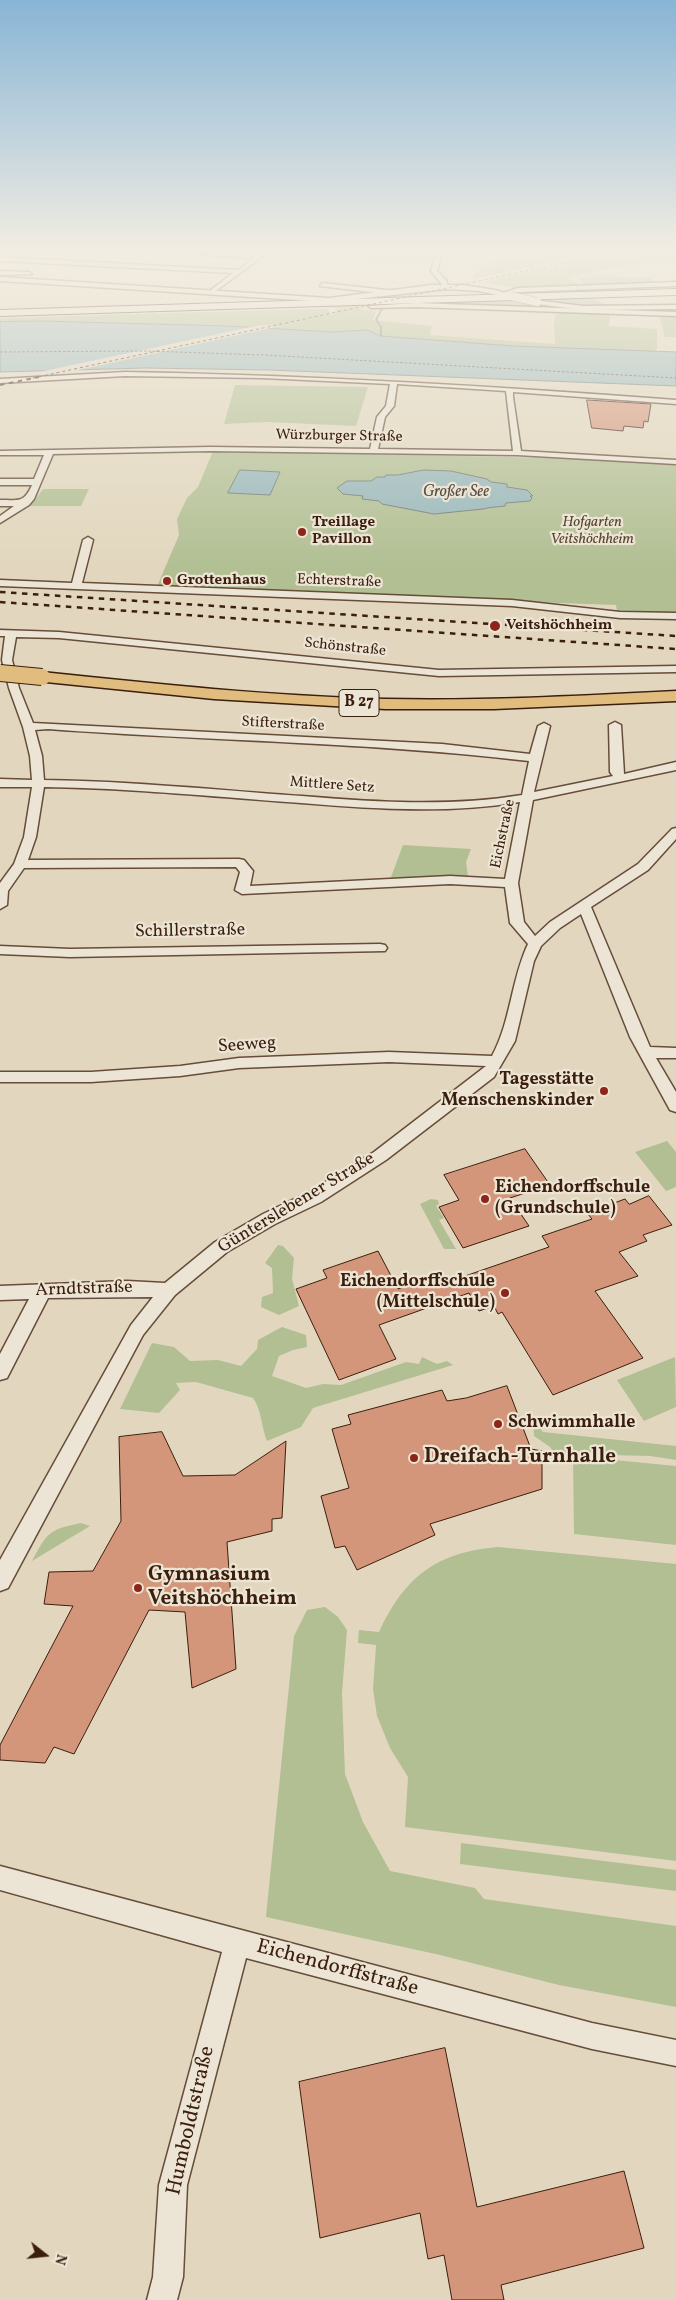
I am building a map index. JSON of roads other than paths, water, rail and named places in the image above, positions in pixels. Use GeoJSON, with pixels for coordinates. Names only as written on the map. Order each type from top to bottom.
{"type":"FeatureCollection","features":[{"type":"Feature","properties":{"kind":"main road","name":"B 27"},"geometry":{"type":"LineString","coordinates":[[2,664],[42,677],[212,694],[386,704],[545,703],[676,696]]}},
{"type":"Feature","properties":{"kind":"street"},"geometry":{"type":"LineString","coordinates":[[0,381],[125,374],[262,376],[510,388],[676,402]]}},
{"type":"Feature","properties":{"kind":"street"},"geometry":{"type":"LineString","coordinates":[[374,451],[381,417],[390,406],[394,382]]}},
{"type":"Feature","properties":{"kind":"street"},"geometry":{"type":"LineString","coordinates":[[510,388],[509,404],[516,432],[517,453]]}},
{"type":"Feature","properties":{"kind":"street","name":"Würzburger Straße"},"geometry":{"type":"LineString","coordinates":[[0,453],[190,449],[374,451],[517,453],[676,462]]}},
{"type":"Feature","properties":{"kind":"street"},"geometry":{"type":"LineString","coordinates":[[0,520],[26,503],[31,497],[50,451]]}},
{"type":"Feature","properties":{"kind":"street"},"geometry":{"type":"LineString","coordinates":[[0,482],[37,482]]}},
{"type":"Feature","properties":{"kind":"street"},"geometry":{"type":"LineString","coordinates":[[0,503],[26,503]]}},
{"type":"Feature","properties":{"kind":"street"},"geometry":{"type":"LineString","coordinates":[[76,587],[88,540]]}},
{"type":"Feature","properties":{"kind":"street","name":"Echterstraße"},"geometry":{"type":"LineString","coordinates":[[0,583],[512,603],[620,615],[676,616]]}},
{"type":"Feature","properties":{"kind":"street","name":"Schönstraße"},"geometry":{"type":"LineString","coordinates":[[2,664],[6,633],[59,635],[439,673],[676,669]]}},
{"type":"Feature","properties":{"kind":"street"},"geometry":{"type":"LineString","coordinates":[[0,895],[20,864],[30,837],[38,784],[36,756],[29,727],[14,688],[2,664]]}},
{"type":"Feature","properties":{"kind":"street"},"geometry":{"type":"LineString","coordinates":[[0,686],[14,688]]}},
{"type":"Feature","properties":{"kind":"street"},"geometry":{"type":"LineString","coordinates":[[615,725],[616,772],[621,778]]}},
{"type":"Feature","properties":{"kind":"street","name":"Stifterstraße"},"geometry":{"type":"LineString","coordinates":[[29,727],[48,726],[173,735],[422,746],[535,758]]}},
{"type":"Feature","properties":{"kind":"street","name":"Eichstraße"},"geometry":{"type":"LineString","coordinates":[[535,944],[517,923],[511,883],[535,758],[544,726]]}},
{"type":"Feature","properties":{"kind":"street","name":"Mittlere Setz"},"geometry":{"type":"LineString","coordinates":[[0,783],[111,785],[384,806],[453,805],[499,802],[529,797],[676,766]]}},
{"type":"Feature","properties":{"kind":"street","name":"Günterslebener Straße"},"geometry":{"type":"LineString","coordinates":[[0,1581],[137,1330],[169,1290],[221,1248],[269,1220],[315,1197],[380,1156],[488,1073],[497,1062],[508,1041],[527,961],[535,944],[555,925],[643,867],[676,832]]}},
{"type":"Feature","properties":{"kind":"street"},"geometry":{"type":"LineString","coordinates":[[20,864],[238,863],[247,872],[242,890],[450,880],[511,883]]}},
{"type":"Feature","properties":{"kind":"street"},"geometry":{"type":"LineString","coordinates":[[584,905],[636,1037],[647,1052],[676,1106]]}},
{"type":"Feature","properties":{"kind":"street","name":"Schillerstraße"},"geometry":{"type":"LineString","coordinates":[[0,950],[70,953],[380,948]]}},
{"type":"Feature","properties":{"kind":"street"},"geometry":{"type":"LineString","coordinates":[[647,1052],[676,1053]]}},
{"type":"Feature","properties":{"kind":"street","name":"Seeweg"},"geometry":{"type":"LineString","coordinates":[[0,1078],[91,1077],[180,1071],[239,1064],[389,1057],[469,1059],[497,1062]]}},
{"type":"Feature","properties":{"kind":"street","name":"Arndtstraße"},"geometry":{"type":"LineString","coordinates":[[0,1293],[126,1288],[169,1290]]}},
{"type":"Feature","properties":{"kind":"street"},"geometry":{"type":"LineString","coordinates":[[0,1372],[42,1292]]}},
{"type":"Feature","properties":{"kind":"street","name":"Eichendorffstraße"},"geometry":{"type":"LineString","coordinates":[[0,1878],[237,1944],[592,2036],[676,2053]]}},
{"type":"Feature","properties":{"kind":"street","name":"Humboldtstraße"},"geometry":{"type":"LineString","coordinates":[[162,2300],[168,2277],[173,2185],[237,1944]]}},
{"type":"Feature","properties":{"kind":"water"},"geometry":{"type":"Polygon","coordinates":[[[0,355],[676,355],[676,386],[269,370],[145,368],[0,372],[0,355]]]}},
{"type":"Feature","properties":{"kind":"water"},"geometry":{"type":"Polygon","coordinates":[[[240,470],[280,472],[270,495],[228,493],[240,470]]]}},
{"type":"Feature","properties":{"kind":"water","name":"Großer See"},"geometry":{"type":"Polygon","coordinates":[[[424,470],[451,471],[487,479],[491,482],[507,484],[507,487],[527,490],[533,496],[530,496],[532,498],[530,501],[506,503],[505,506],[434,514],[382,504],[379,501],[362,499],[363,496],[343,494],[337,488],[347,481],[371,481],[386,475],[424,470]]]}},
{"type":"Feature","properties":{"kind":"railway"},"geometry":{"type":"LineString","coordinates":[[33,378],[137,355]]}},
{"type":"Feature","properties":{"kind":"railway"},"geometry":{"type":"LineString","coordinates":[[0,385],[39,377]]}},
{"type":"Feature","properties":{"kind":"railway"},"geometry":{"type":"LineString","coordinates":[[0,592],[676,636]]}},
{"type":"Feature","properties":{"kind":"railway"},"geometry":{"type":"LineString","coordinates":[[0,602],[676,649]]}},
{"type":"Feature","properties":{"kind":"place","name":"Treillage Pavillon"},"geometry":{"type":"Point","coordinates":[302,532]}},
{"type":"Feature","properties":{"kind":"place","name":"Grottenhaus"},"geometry":{"type":"Point","coordinates":[167,581]}},
{"type":"Feature","properties":{"kind":"place","name":"Veitshöchheim"},"geometry":{"type":"Point","coordinates":[495,626]}},
{"type":"Feature","properties":{"kind":"place","name":"Tagesstätte Menschenskinder"},"geometry":{"type":"Point","coordinates":[604,1091]}},
{"type":"Feature","properties":{"kind":"place","name":"Eichendorffschule (Grundschule)"},"geometry":{"type":"Point","coordinates":[485,1199]}},
{"type":"Feature","properties":{"kind":"place","name":"Eichendorffschule (Mittelschule)"},"geometry":{"type":"Point","coordinates":[505,1293]}},
{"type":"Feature","properties":{"kind":"place","name":"Schwimmhalle"},"geometry":{"type":"Point","coordinates":[498,1424]}},
{"type":"Feature","properties":{"kind":"place","name":"Dreifach-Turnhalle"},"geometry":{"type":"Point","coordinates":[414,1458]}},
{"type":"Feature","properties":{"kind":"place","name":"Gymnasium Veitshöchheim"},"geometry":{"type":"Point","coordinates":[138,1588]}},
{"type":"Feature","properties":{"kind":"park label","name":"Hofgarten Veitshöchheim"},"geometry":{"type":"Point","coordinates":[592,532]}}]}
